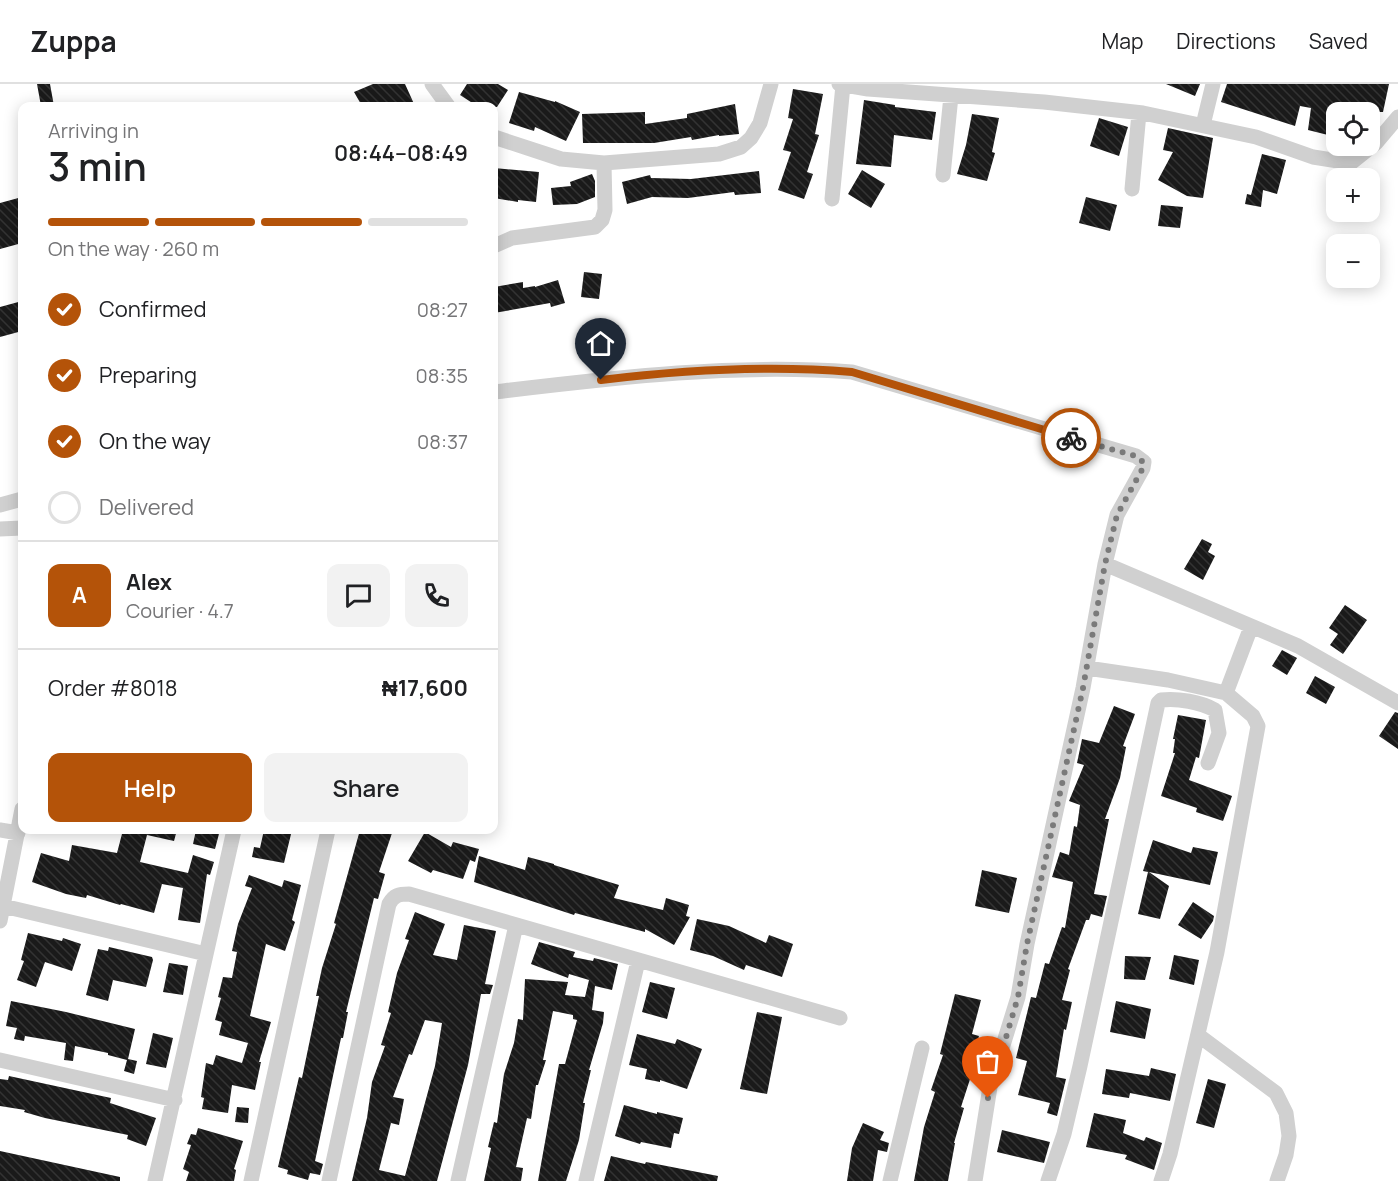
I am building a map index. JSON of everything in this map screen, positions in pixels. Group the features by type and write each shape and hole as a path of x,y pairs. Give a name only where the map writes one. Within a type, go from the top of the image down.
{"street":[{"path":"432,84 445,102"},
{"path":"498,138 561,159 604,163 730,152 741,147 751,138 760,123 771,84"},
{"path":"832,199 841,84 868,89 1044,102 1139,113 1256,137 1313,157 1351,163 1376,143 1398,117"},
{"path":"1203,125 1213,84"},
{"path":"943,175 951,96"},
{"path":"1132,189 1139,113"},
{"path":"498,244 512,238 595,227 602,220 605,210 604,163"},
{"path":"498,392 644,374 691,371 821,370 852,372 1136,456 1143,462 1143,468 1117,515 1105,564 1087,668 1027,944 1018,997 990,1087 975,1181"},
{"path":"0,505 18,500"},
{"path":"0,529 18,528"},
{"path":"1105,564 1298,646 1398,703"},
{"path":"1226,693 1251,627"},
{"path":"1087,668 1168,680 1226,693 1253,716 1258,726 1217,952 1170,1154 1161,1181"},
{"path":"1048,1181 1064,1134 1080,1066 1158,702 1161,700 1185,701 1215,710 1219,733 1208,763"},
{"path":"0,830 18,833 2,913 206,954"},
{"path":"155,1181 233,834"},
{"path":"251,1181 327,834"},
{"path":"329,1181 389,904 393,897 399,894 409,894 840,1018"},
{"path":"458,1181 516,925"},
{"path":"586,1181 638,960"},
{"path":"1198,1035 1276,1092 1286,1113 1288,1136 1286,1155 1277,1181"},
{"path":"890,1181 922,1048"},
{"path":"0,1060 175,1100"}],"building":[{"path":"37,84 50,84 53,102 40,102"},
{"path":"373,84 405,84 413,102 360,102 354,92"},
{"path":"467,84 498,84 508,90 498,105 498,102 471,102 460,95"},
{"path":"1166,84 1200,84 1195,96"},
{"path":"1227,84 1389,84 1383,112 1380,112 1380,102 1326,102 1326,134 1308,130 1311,108 1300,106 1295,126 1221,102"},
{"path":"793,89 823,94 815,134 819,135 807,172 813,174 804,199 778,190 791,152 783,150 793,119 788,118"},
{"path":"519,92 555,101 580,112 566,141 535,127 534,131 509,123"},
{"path":"864,100 895,105 895,107 936,112 932,140 894,135 891,167 856,164"},
{"path":"735,104 739,134 692,140 691,137 654,143 583,143 582,114 645,112 645,124 687,118 687,114"},
{"path":"972,114 999,118 992,152 995,153 987,181 957,174"},
{"path":"1099,118 1128,127 1119,156 1090,146"},
{"path":"1168,128 1213,138 1203,198 1187,196 1158,180 1173,152 1163,150"},
{"path":"1262,154 1286,160 1277,194 1263,190 1261,207 1245,204 1247,194 1251,195"},
{"path":"498,168 539,172 536,202 518,200 518,202 498,199"},
{"path":"862,170 885,184 871,208 848,194"},
{"path":"759,171 761,193 735,195 734,192 688,198 652,197 627,204 622,182 650,175 651,178 691,179"},
{"path":"592,174 595,181 595,197 577,204 553,205 551,188 571,186 570,182"},
{"path":"1086,197 1117,205 1110,231 1079,223"},
{"path":"18,198 18,244 0,249 0,203"},
{"path":"1161,205 1183,207 1180,228 1158,226"},
{"path":"584,272 602,274 599,299 581,297"},
{"path":"558,280 565,303 551,307 550,303 498,312 498,286 523,282 523,288"},
{"path":"18,302 18,332 0,337 0,307"},
{"path":"1202,539 1212,544 1208,552 1215,556 1203,580 1184,569"},
{"path":"1345,605 1367,620 1343,654 1330,645 1338,634 1329,628"},
{"path":"1282,650 1297,658 1287,675 1272,666"},
{"path":"1315,676 1335,687 1326,704 1306,693"},
{"path":"1114,706 1135,714 1123,746 1126,747 1120,778 1105,819 1109,819 1094,894 1107,896 1102,917 1091,914 1089,920 1086,920 1068,969 1070,970 1062,1000 1072,1002 1066,1030 1064,1029 1056,1077 1066,1079 1057,1116 1047,1113 1050,1103 1018,1095 1027,1061 1016,1058 1031,997 1036,998 1045,963 1049,964 1062,927 1065,928 1073,882 1052,877 1060,852 1069,855 1074,826 1077,827 1080,805 1069,801 1084,765 1077,763 1082,739 1099,743"},
{"path":"1395,712 1398,713 1398,749 1379,736"},
{"path":"1178,715 1206,720 1199,758 1196,757 1189,780 1232,796 1223,821 1196,812 1197,808 1161,796 1175,753 1173,753 1175,739 1173,739"},
{"path":"122,834 176,834 174,841 147,835 140,862 188,873 193,855 214,862 210,875 207,874 200,923 178,920 183,888 162,884 154,913 87,895 86,898 66,894 32,882 41,853 69,861 72,845 117,853"},
{"path":"195,834 219,834 215,849 193,844"},
{"path":"263,834 291,834 284,863 252,857 254,847 260,848"},
{"path":"359,834 392,834 379,872 385,874 378,899 374,898 346,1012 348,1012 343,1038 341,1038 315,1161 323,1164 320,1175 310,1173 308,1180 287,1174 288,1170 278,1167 299,1077 302,1078 319,996 316,996 336,924 334,923"},
{"path":"424,834 428,834 451,847 453,842 479,849 475,862 470,860 463,879 433,870 431,873 408,861"},
{"path":"1153,840 1191,853 1193,847 1218,852 1210,885 1149,872 1169,886 1160,919 1138,914 1148,872 1143,871"},
{"path":"479,856 525,870 528,857 554,864 619,885 614,898 663,910 666,898 689,905 686,916 690,917 674,945 645,929 645,932 575,913 574,915 474,882"},
{"path":"982,870 1017,878 1009,913 975,906"},
{"path":"249,875 282,887 284,880 301,885 292,920 295,922 285,951 266,944 250,1016 271,1022 259,1062 261,1062 255,1090 232,1085 228,1113 202,1109 204,1098 201,1097 206,1063 213,1065 216,1055 242,1063 248,1043 219,1035 222,1022 215,1020 221,998 218,997 223,977 232,978 237,952 232,951 238,924 252,888 245,886"},
{"path":"1193,902 1214,916 1201,939 1178,925"},
{"path":"415,912 445,924 433,955 457,960 464,925 496,931 485,984 493,985 490,994 481,994 468,1065 437,1181 352,1181 367,1118 372,1082 385,1046 381,1045 391,1013 388,1012 397,973 409,940 405,939","holes":["425,1020 442,1023 435,1066 405,1176 379,1170 391,1123 399,1125 404,1099 393,1097 409,1054 412,1055"]},
{"path":"697,919 729,926 766,943 769,935 793,944 782,977 746,965 744,970 713,956 690,950"},
{"path":"28,933 62,941 63,938 81,944 72,971 45,962 36,987 17,980 24,961 21,960"},
{"path":"539,942 575,952 573,957 593,961 594,958 618,964 612,990 595,986 592,1010 604,1012 603,1023 589,1070 591,1070 583,1103 585,1103 579,1140 566,1181 538,1181 559,1064 565,1064 577,1020 573,1019 573,1015 553,1011 543,1060 546,1060 538,1085 536,1085 531,1119 527,1118 516,1167 523,1168 521,1181 484,1181 491,1148 488,1147 494,1122 497,1123 504,1074 514,1043 518,1019 523,1020 525,979 568,982 565,995 585,997 589,980 569,974 568,978 531,964"},
{"path":"109,947 152,957 146,987 113,980 108,1001 86,995 98,949 108,951"},
{"path":"1174,955 1199,960 1194,985 1169,979"},
{"path":"1125,956 1151,957 1145,980 1124,979"},
{"path":"169,963 188,966 183,995 163,992"},
{"path":"650,982 675,988 667,1019 642,1012"},
{"path":"955,994 981,1000 972,1034 979,1036 969,1072 972,1073 961,1107 964,1108 954,1143 948,1181 914,1181 924,1127 935,1092 931,1090 943,1055 940,1054"},
{"path":"11,1001 135,1029 128,1059 137,1061 134,1074 124,1071 127,1060 108,1055 108,1053 75,1046 73,1061 64,1060 66,1043 25,1036 24,1041 14,1039 17,1028 6,1026"},
{"path":"1116,1001 1151,1009 1145,1039 1110,1032"},
{"path":"757,1012 782,1017 767,1094 740,1089"},
{"path":"153,1033 173,1038 166,1068 146,1064"},
{"path":"637,1034 675,1044 677,1039 702,1049 687,1089 660,1080 660,1082 645,1079 647,1069 629,1065"},
{"path":"1151,1068 1176,1074 1170,1101 1130,1093 1129,1098 1102,1094 1106,1069 1149,1076"},
{"path":"9,1076 111,1098 110,1103 156,1118 146,1146 127,1139 128,1135 0,1106 0,1079 8,1080"},
{"path":"1208,1079 1226,1084 1214,1128 1196,1123"},
{"path":"624,1105 683,1118 679,1134 674,1133 671,1148 641,1142 640,1144 615,1136"},
{"path":"237,1107 249,1108 248,1123 235,1122"},
{"path":"1094,1113 1126,1120 1123,1133 1144,1141 1146,1137 1162,1143 1154,1170 1125,1159 1127,1155 1086,1147"},
{"path":"863,1123 884,1132 880,1140 889,1143 887,1152 878,1150 873,1181 847,1181 852,1148"},
{"path":"198,1128 243,1141 234,1169 236,1170 234,1181 186,1181 189,1172 183,1169 191,1145 187,1144 191,1134 196,1135"},
{"path":"1002,1130 1050,1142 1044,1163 997,1152"},
{"path":"0,1151 120,1177 120,1181 0,1181"},
{"path":"611,1156 718,1176 717,1181 604,1181"}],"way so far":[{"path":"988,1098 1020,987 1027,944 1083,688 1105,564 1117,515 1143,468 1143,462 1136,456 1071,438"}],"route":[{"path":"601,380 691,371 821,370 852,372 1071,438"}]}
